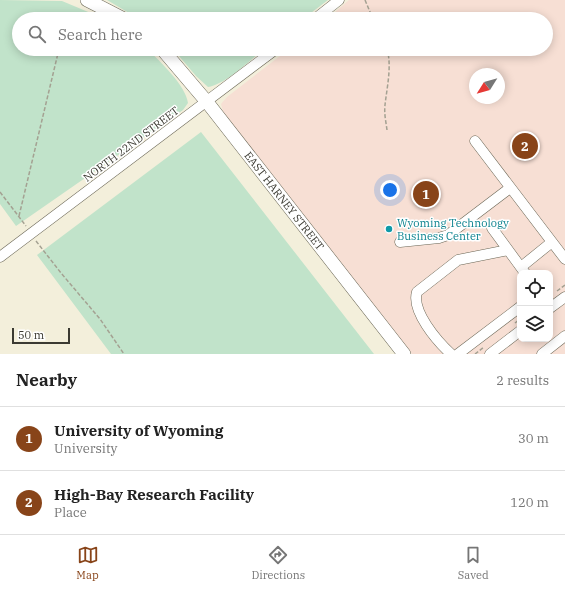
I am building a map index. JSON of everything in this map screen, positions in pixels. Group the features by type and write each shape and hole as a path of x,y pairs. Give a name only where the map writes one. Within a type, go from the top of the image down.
{"main road":[{"path":"87,0 110,12"},
{"name":"EAST HARNEY STREET","path":"168,56 207,102 404,354"}],"street":[{"path":"324,12 339,0"},
{"name":"NORTH 22ND STREET","path":"0,257 267,56"},
{"path":"475,141 565,259"},
{"path":"400,242 439,238 448,235 510,188"},
{"path":"492,228 523,270 552,242"},
{"path":"451,354 422,317 416,306 417,292 458,260 508,250"},
{"path":"553,306 565,297"},
{"path":"458,354 517,309"},
{"path":"490,354 517,333"},
{"path":"542,354 565,336"}],"path":[{"path":"365,0 370,12"},
{"path":"19,216 57,56"},
{"path":"387,130 385,107 389,67 388,56"},
{"path":"0,192 60,273 100,319 124,354"}],"shaded area":[{"path":"349,0 565,0 565,354 412,354 224,115 221,104 227,97 280,56 553,56 553,12 335,12"}],"green space":[{"path":"0,0 62,1 88,12 12,12 12,56 154,56 183,89 188,103 183,110 16,226 0,204"},
{"path":"107,0 328,0 312,12 127,12"},
{"path":"179,56 256,56 230,77 215,85 208,87 196,76"},
{"path":"201,132 374,354 111,354 37,255"}],"place":[{"name":"High-Bay Research Facility","path":"525,146"},
{"name":"University of Wyoming","path":"426,194"},
{"name":"Wyoming Technology Business Center","path":"389,229"}]}
